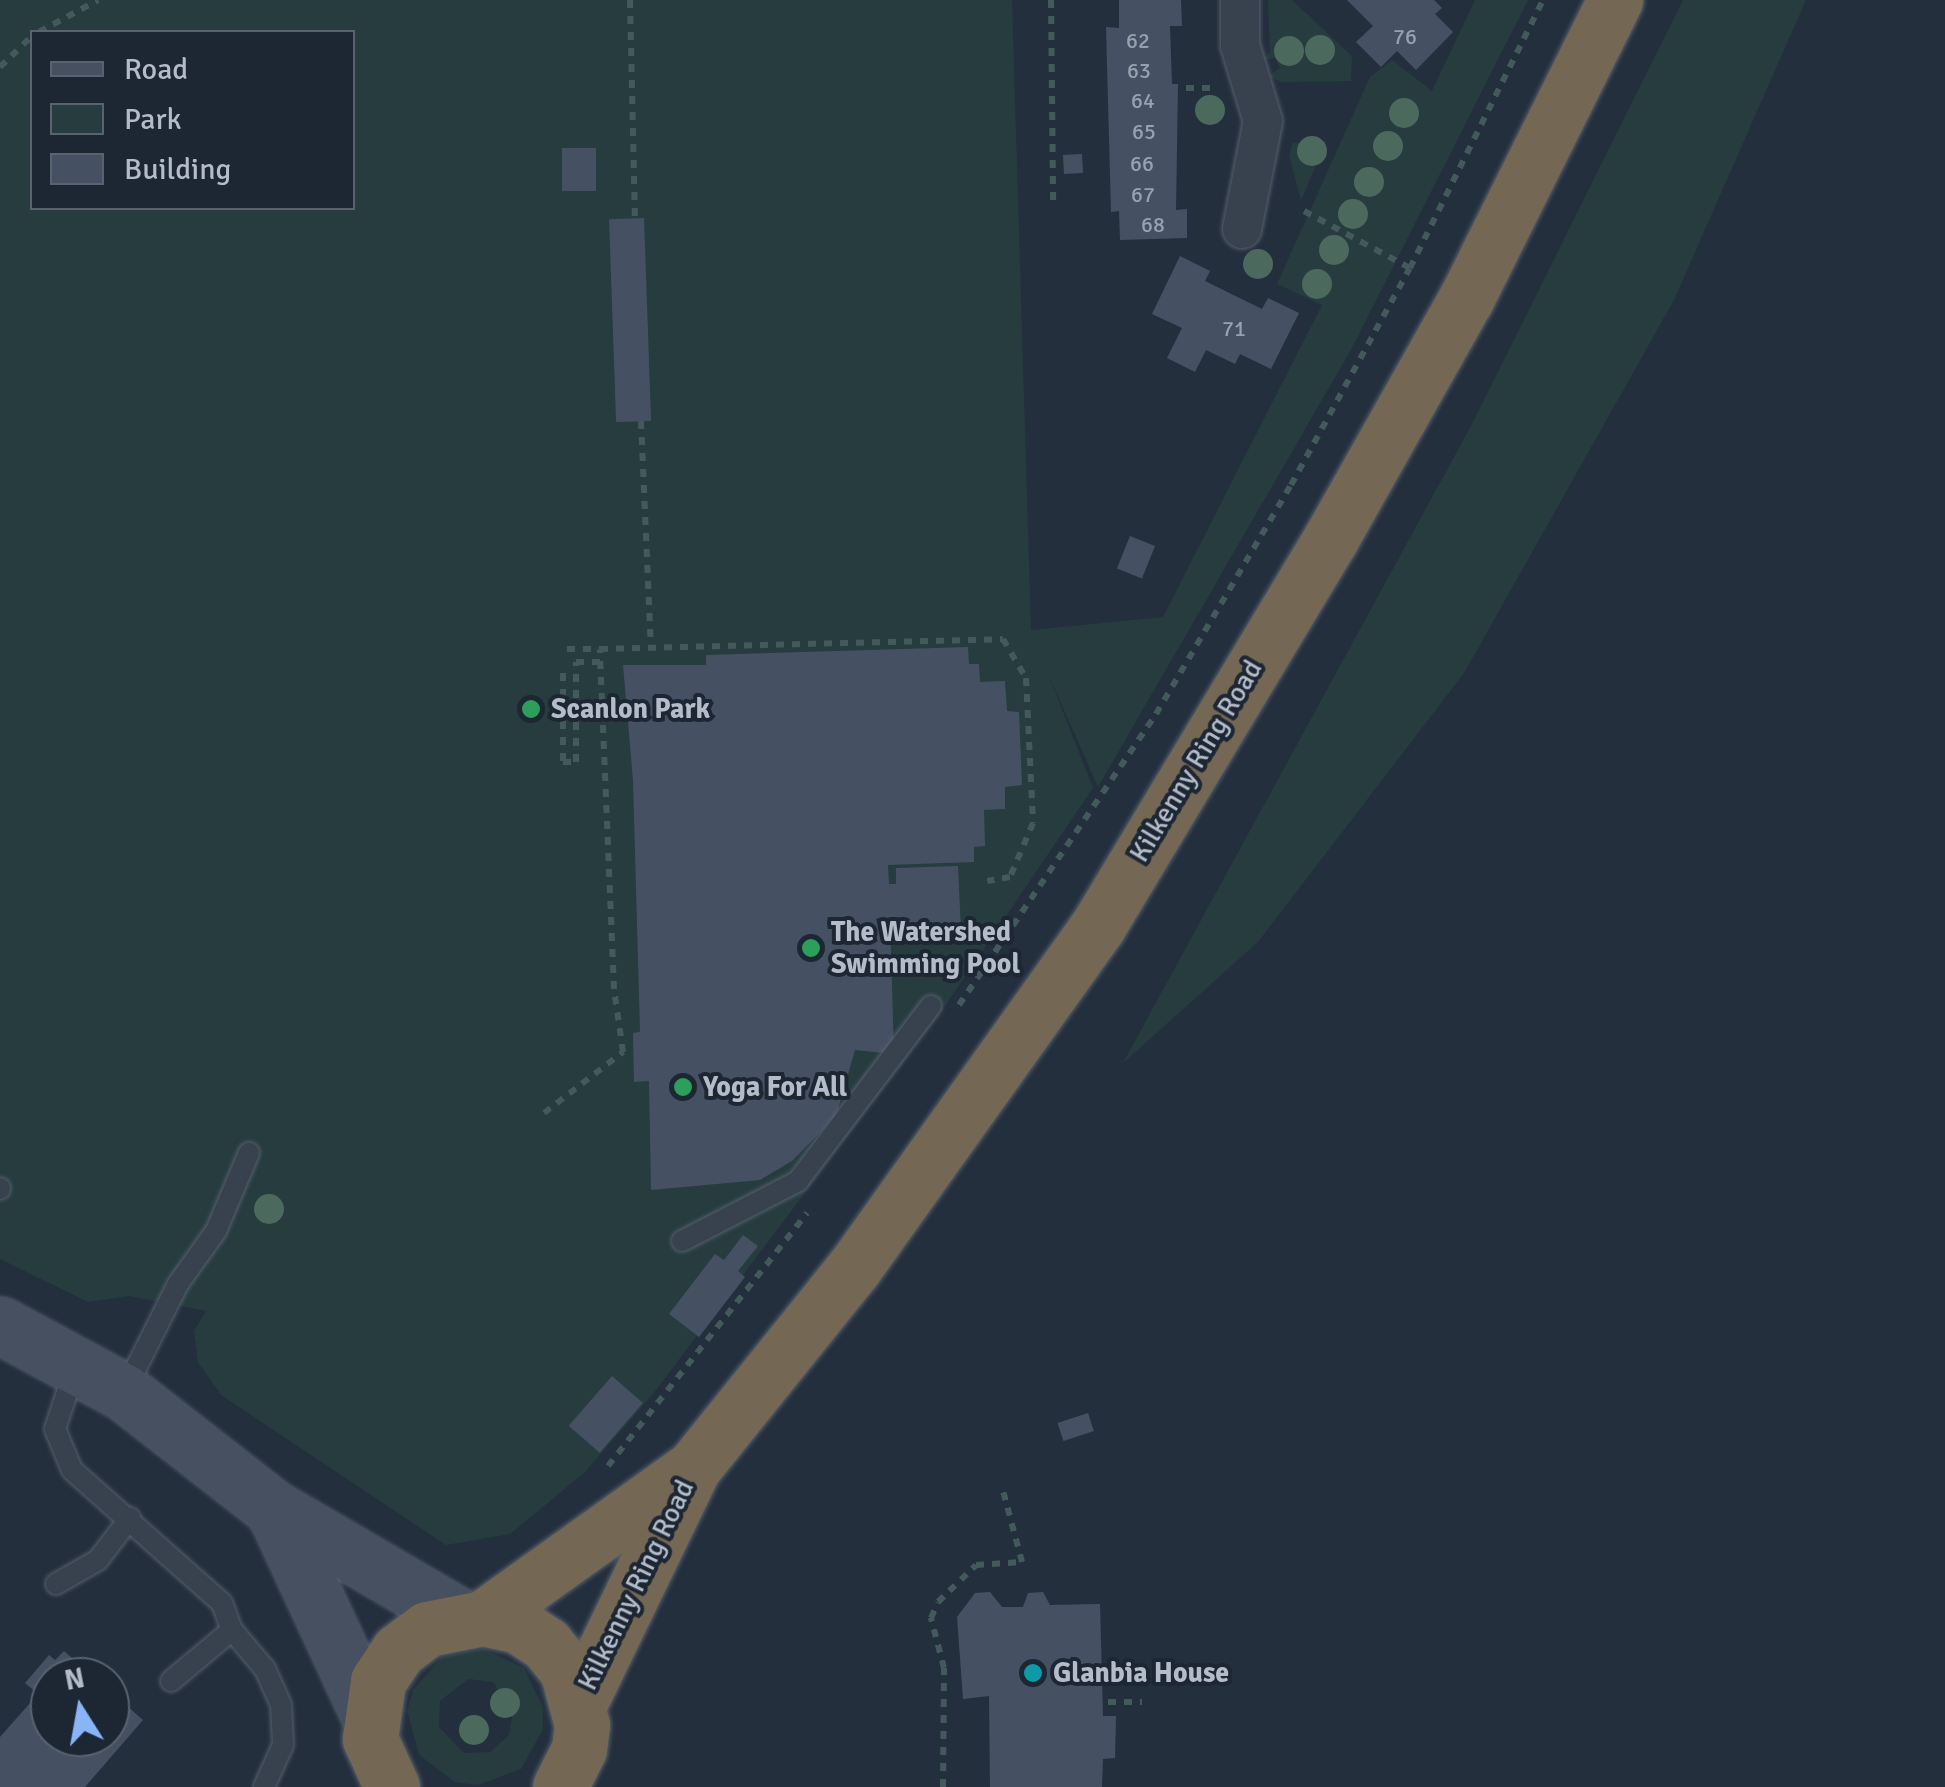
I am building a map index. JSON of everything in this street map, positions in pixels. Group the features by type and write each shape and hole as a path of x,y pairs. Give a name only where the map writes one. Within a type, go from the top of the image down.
{"highway":[{"name":"Kilkenny Ring Road","path":"577,1756 693,1468 854,1268 1098,926 1330,540 1466,299 1614,0"},
{"name":"Kilkenny Ring Road","path":"369,1757 378,1680 398,1650 427,1629 472,1618 693,1468"},
{"path":"472,1618 517,1626 546,1644 568,1670 577,1756"}],"street":[{"path":"1240,0 1240,45 1263,121 1242,229"},
{"path":"0,1326 124,1392 274,1508 472,1618"},
{"path":"274,1508 369,1757"}],"lane":[{"path":"682,1241 798,1181 931,1006"},
{"path":"124,1392 178,1284 216,1231 249,1153"},
{"path":"76,1366 56,1429 72,1470 222,1603 232,1630 265,1669 281,1705 283,1745 264,1787"},
{"path":"56,1584 98,1560 130,1518"},
{"path":"171,1681 232,1630"}],"path":[{"path":"43,30 98,0"},
{"path":"630,0 635,218"},
{"path":"1051,0 1053,205"},
{"path":"953,1014 1156,714 1410,268 1543,0"},
{"path":"0,68 30,41"},
{"path":"1186,88 1225,88"},
{"path":"1304,211 1410,268"},
{"path":"641,421 651,646"},
{"path":"567,649 1003,639 1026,678 1032,823 1010,878 987,881"},
{"path":"600,649 614,989 623,1052"},
{"path":"563,672 562,762 576,762 576,662 601,662"},
{"path":"623,1052 634,1056"},
{"path":"544,1113 623,1052"},
{"path":"598,1477 818,1199"},
{"path":"942,1787 944,1668 931,1618 938,1602 976,1565 1022,1562 1002,1487"},
{"path":"1108,1702 1142,1702"}],"green space":[{"name":"Scanlon Park","path":"0,0 1012,0 1031,630 1163,617 1322,305 1277,284 1370,77 1392,60 1432,91 1475,0 1528,0 1352,348 1098,787 1049,676 1093,788 934,1022 653,1394 585,1472 510,1534 446,1545 221,1395 198,1362 194,1331 206,1311 129,1296 88,1302 0,1259"},
{"path":"1268,0 1292,0 1352,56 1351,81 1281,82 1268,76 1280,68 1275,58 1261,61 1270,52"},
{"path":"1683,0 1806,0 1674,300 1464,673 1258,942 1123,1063 1471,426"},
{"path":"1326,141 1301,201 1289,155 1293,143"},
{"path":"484,1649 524,1668 543,1707 543,1729 521,1769 478,1785 455,1782 419,1755 407,1711 413,1690 442,1657","holes":["468,1679 493,1682 513,1711 509,1735 490,1752 464,1753 439,1727 440,1701"]}],"building":[{"path":"1119,0 1181,0 1182,26 1170,26 1172,84 1178,84 1176,210 1187,209 1187,238 1120,240 1119,211 1111,212 1106,27 1119,28"},
{"path":"1347,0 1434,0 1442,8 1435,14 1453,32 1416,70 1397,51 1381,67 1356,42 1373,26"},
{"path":"562,148 596,148 596,191 562,191"},
{"path":"1082,154 1083,173 1064,174 1063,155"},
{"path":"644,218 651,421 616,422 609,219"},
{"path":"1180,256 1210,271 1205,281 1262,309 1268,298 1299,313 1271,369 1240,354 1235,364 1206,350 1195,372 1167,358 1182,328 1152,314"},
{"path":"1130,536 1155,546 1142,579 1117,568"},
{"path":"968,647 969,664 979,664 980,682 1005,681 1007,711 1019,712 1022,785 1005,787 1005,809 984,810 985,846 974,847 974,862 888,865 889,884 896,884 896,868 958,866 961,930 898,933 897,917 890,917 894,1054 855,1050 836,1116 792,1161 760,1180 651,1190 649,1081 634,1082 633,1033 640,1032 633,780 623,665 706,665 706,655"},
{"path":"743,1235 758,1246 738,1271 745,1277 699,1337 669,1314 715,1254 724,1260"},
{"path":"612,1376 643,1403 600,1453 569,1426"},
{"path":"1088,1413 1094,1431 1063,1441 1058,1423"},
{"name":"Glanbia House","path":"990,1592 1002,1607 1023,1607 1028,1593 1043,1592 1050,1605 1100,1604 1103,1716 1116,1716 1115,1758 1103,1759 1102,1787 990,1787 989,1696 963,1699 957,1617 975,1593"},
{"path":"30,1703 30,1757 111,1757 85,1787 0,1787 0,1737"},
{"path":"130,1709 143,1720 130,1735"}],"place":[{"name":"Scanlon Park","path":"531,709"},
{"name":"The Watershed Swimming Pool","path":"811,948"},
{"name":"Yoga For All","path":"683,1087"},
{"name":"Glanbia House","path":"1033,1673"}]}
